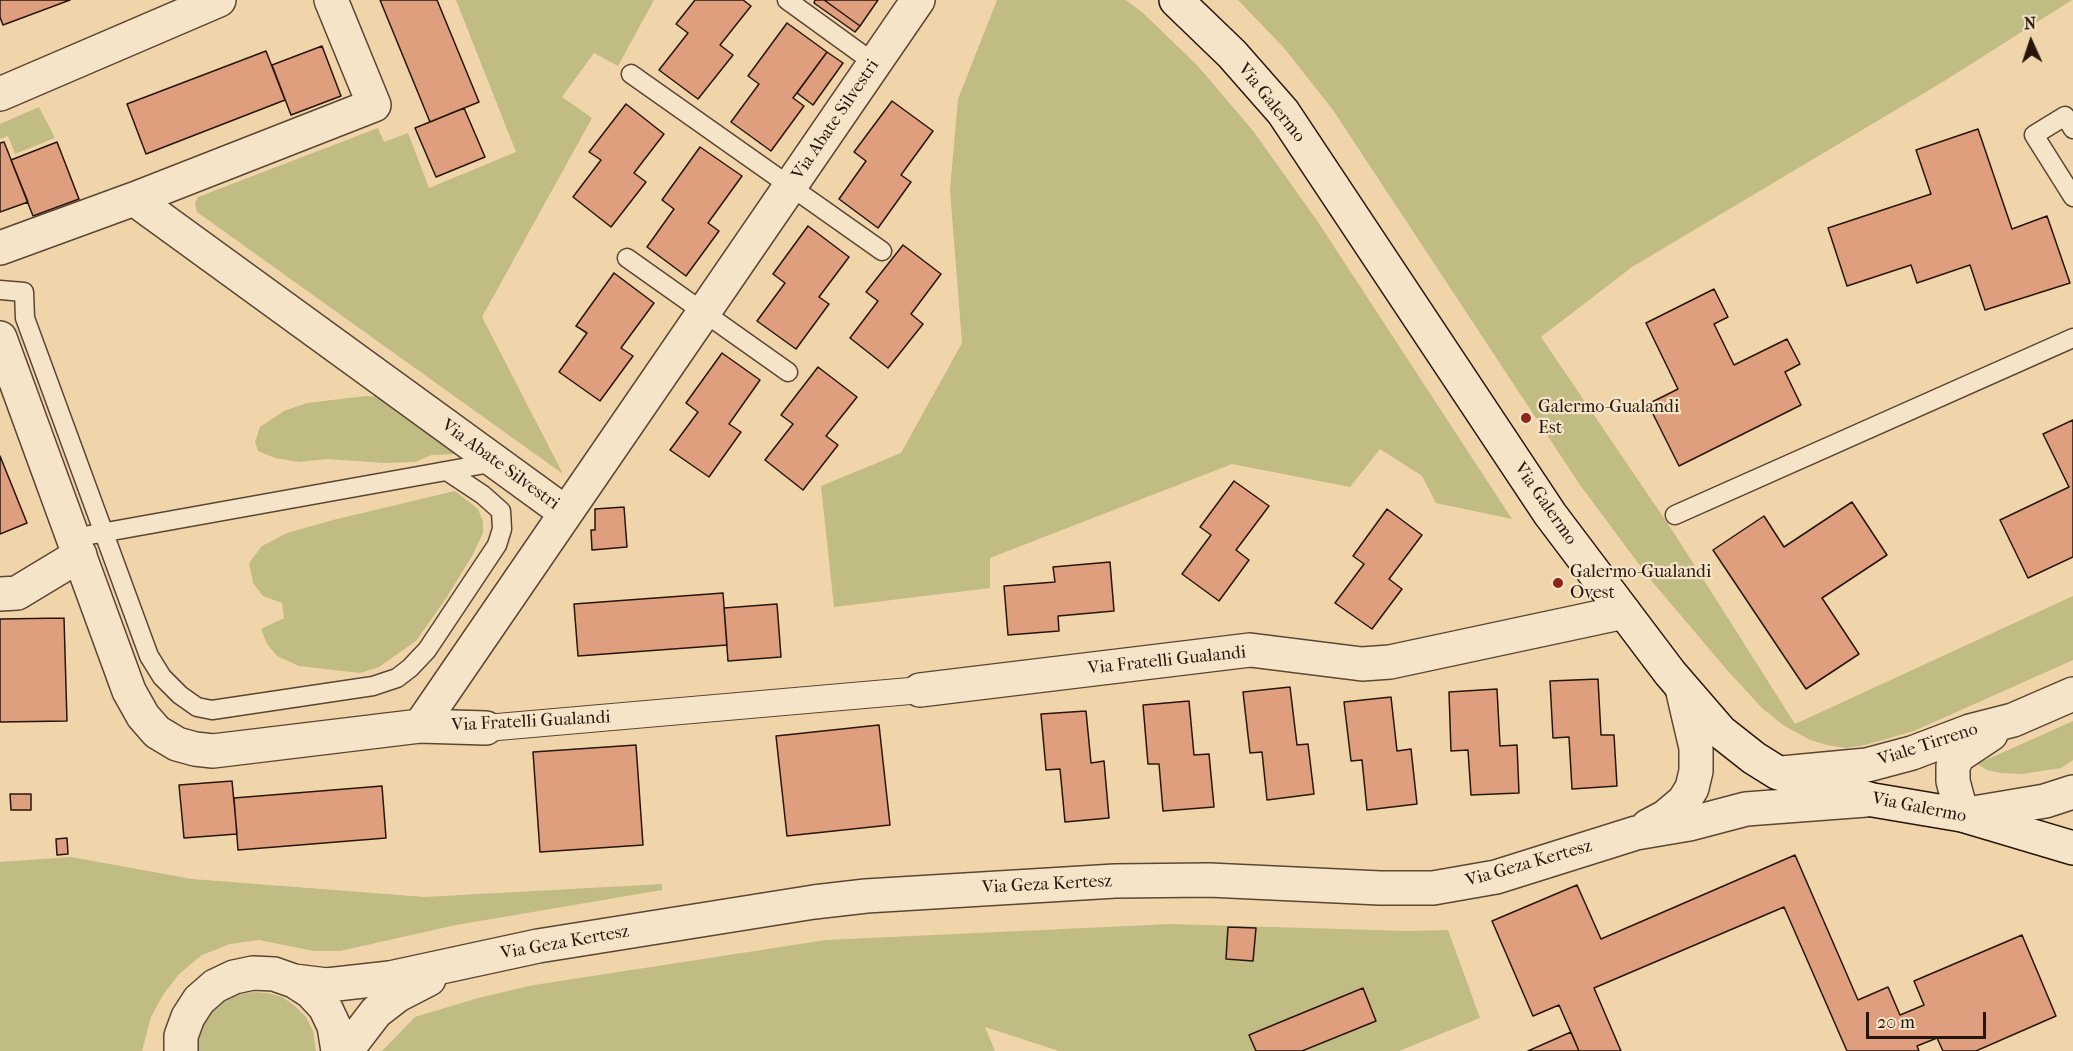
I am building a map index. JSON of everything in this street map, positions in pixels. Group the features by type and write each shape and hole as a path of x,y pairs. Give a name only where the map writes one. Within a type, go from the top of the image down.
{"street":[{"path":"0,94 219,0"},
{"path":"0,248 134,199 374,105 331,0"},
{"name":"Via Abate Silvestri","path":"134,199 566,513 918,0"},
{"name":"Via Galermo","path":"1176,0 1232,54 1283,112 1550,514 1682,688 1721,732 1754,758 1778,773 1873,800 1962,815 2073,848"},
{"path":"0,338 86,542 17,593 0,594"},
{"path":"420,726 566,513"},
{"name":"Via Fratelli Gualandi","path":"86,542 129,691 143,716 157,732 177,744 213,751 420,726 486,728 915,691 1250,650 1362,664 1390,662 1624,612"},
{"path":"1636,833 1665,817 1684,801 1692,788 1696,771 1696,748 1682,688"},
{"name":"Viale Tirreno","path":"1778,773 1867,765 1912,753 1970,731 2013,720 2073,694"},
{"path":"2013,720 1958,756 1953,766 1953,781 1962,815 2045,801 2073,792"},
{"path":"1636,833 1689,824 1746,809 1873,800"},
{"name":"Via Geza Kertesz","path":"456,965 538,946 866,896 1115,881 1209,880 1380,888 1433,888 1496,877 1636,833"},
{"path":"181,1051 181,1036 188,1017 200,1000 215,986 234,977 254,973 274,974 294,981 327,985 353,983 456,965"},
{"path":"346,1051 376,1012 398,994 456,965"},
{"path":"294,981 311,992 325,1007 334,1026 338,1051"}],"lane":[{"path":"787,0 874,63"},
{"path":"631,74 882,252"},
{"path":"2073,129 2065,116 2034,135 2073,197"},
{"path":"627,258 788,372"},
{"path":"0,290 24,292 26,318 86,542 162,677 180,695 197,707 212,710 373,686 397,678 427,650 497,545 502,529 501,511 483,495 447,471"},
{"path":"1674,515 2073,338"},
{"path":"86,542 496,462"}],"shaded area":[{"path":"456,0 654,0 618,66 594,53 562,97 592,118 482,317 563,474 197,212 195,203 198,197 378,128 384,142 408,133 429,188 516,152"},
{"path":"997,0 1126,0 1143,13 1197,65 1254,132 1318,222 1512,519 1436,503 1422,476 1380,449 1350,487 1232,464 990,558 990,588 834,607 821,486 901,453 962,343 950,190 958,99"},
{"path":"1238,0 2072,0 1941,83 1632,267 1541,337 1674,533 1795,724 2073,596 2073,660 1914,731 1865,745 1846,748 1827,745 1810,740 1783,725 1762,708 1727,670 1650,579 1580,485 1333,110 1284,48"},
{"path":"39,107 55,138 15,154 8,136 0,139 0,124"},
{"path":"366,396 386,397 456,454 432,455 415,462 385,463 327,459 299,462 275,458 258,451 255,442 260,427 284,411 307,403"},
{"path":"455,491 478,509 483,522 483,533 445,600 416,641 379,667 360,673 299,666 277,656 267,644 261,629 284,618 282,603 263,596 253,583 249,563 262,546 287,533"},
{"path":"2073,721 2073,760 2061,768 2022,774 2001,773 1987,770 1977,764"},
{"path":"71,857 192,879 425,897 662,884 662,890 456,925 340,951 314,951 259,940 230,944 202,955 179,974 163,995 151,1017 142,1051 0,1051 0,862"},
{"path":"1171,924 1408,931 1448,930 1480,1018 1399,1051 1059,1051 985,1027 995,1051 382,1051 415,1017 478,998 534,985 826,940"},
{"path":"252,992 282,997 295,1006 306,1017 313,1031 316,1051 197,1051 203,1025 211,1012 223,1002 237,995"}],"building":[{"path":"0,0 70,0 3,25 0,17"},
{"path":"380,0 437,0 479,102 430,122"},
{"path":"695,0 743,0 751,6 720,45 733,55 698,99 659,70 688,33 676,24"},
{"path":"815,0 824,0 860,26 855,32 814,3"},
{"path":"824,0 878,0 860,26"},
{"path":"787,23 827,52 793,98 804,106 771,151 731,122 759,84 748,76"},
{"path":"322,46 341,96 291,115 272,65"},
{"path":"266,51 285,100 146,154 127,104"},
{"path":"827,52 843,63 813,105 797,93"},
{"path":"892,101 933,131 901,175 911,182 878,228 839,199 866,161 854,152"},
{"path":"626,104 664,134 634,173 646,182 611,227 573,197 601,160 589,152"},
{"path":"464,108 485,157 436,177 415,128"},
{"path":"1978,129 2012,229 2047,216 2070,283 1985,310 1970,265 1917,283 1911,265 1847,286 1828,228 1931,194 1916,150"},
{"path":"4,142 28,202 0,212 0,143"},
{"path":"57,142 79,199 33,216 11,160"},
{"path":"700,147 742,176 708,223 719,231 686,276 647,247 674,209 662,200"},
{"path":"808,226 849,257 819,297 829,304 796,349 757,321 785,283 773,274"},
{"path":"903,245 941,274 911,314 923,324 888,368 850,338 878,301 866,292"},
{"path":"614,273 654,303 621,348 633,356 600,401 559,372 587,333 576,326"},
{"path":"1714,289 1728,317 1714,324 1734,365 1787,339 1800,364 1785,372 1801,405 1679,466 1648,404 1678,389 1646,323"},
{"path":"722,353 760,380 729,424 741,432 709,477 670,450 698,412 686,403"},
{"path":"818,367 857,397 826,436 838,445 803,490 765,460 793,424 781,415"},
{"path":"2073,420 2073,557 2028,578 2000,520 2069,487 2043,434"},
{"path":"0,456 27,523 0,534"},
{"path":"1234,481 1269,506 1236,550 1249,560 1219,601 1182,574 1211,535 1200,527"},
{"path":"1852,502 1887,555 1822,598 1859,654 1806,689 1713,550 1764,516 1784,547"},
{"path":"624,507 627,547 592,550 591,530 595,530 595,509"},
{"path":"1387,509 1422,535 1389,579 1402,589 1372,629 1335,603 1364,564 1353,556"},
{"path":"1110,562 1114,611 1058,616 1059,631 1008,635 1004,586 1055,582 1053,567"},
{"path":"723,593 727,645 578,656 574,604"},
{"path":"777,604 781,657 728,661 724,608"},
{"path":"64,618 67,721 0,722 0,619"},
{"path":"1598,679 1601,735 1614,735 1617,786 1572,789 1569,737 1553,738 1550,681"},
{"path":"1290,687 1297,745 1308,744 1314,794 1267,800 1262,752 1250,753 1243,692"},
{"path":"1497,689 1500,746 1517,745 1519,793 1471,795 1468,750 1451,751 1449,692"},
{"path":"1391,697 1397,751 1411,749 1417,804 1367,810 1362,760 1351,761 1344,702"},
{"path":"1189,701 1194,755 1209,754 1214,807 1163,811 1159,764 1148,764 1143,705"},
{"path":"1086,711 1091,763 1104,761 1109,818 1065,822 1060,769 1046,770 1041,714"},
{"path":"879,725 890,825 787,836 776,736"},
{"path":"636,745 643,845 540,852 533,752"},
{"path":"232,781 237,834 184,838 179,785"},
{"path":"382,786 386,838 238,850 234,798"},
{"path":"10,794 31,794 31,810 11,810"},
{"path":"67,838 68,854 57,855 56,839"},
{"path":"1795,855 1858,1000 1888,987 1900,1015 1924,1005 1914,981 2022,935 2056,1016 1976,1051 1943,1051 1937,1038 1917,1046 1919,1051 1847,1051 1784,907 1594,988 1621,1051 1579,1051 1559,1005 1533,1016 1492,921 1577,885 1601,939"},
{"path":"1228,927 1256,928 1253,961 1226,959"},
{"path":"1363,988 1376,1021 1302,1051 1256,1051 1249,1035"},
{"path":"1571,1032 1579,1051 1528,1051"}],"place":[{"name":"Galermo-Gualandi Est","path":"1526,418"},
{"name":"Galermo-Gualandi Ovest","path":"1558,583"}]}
